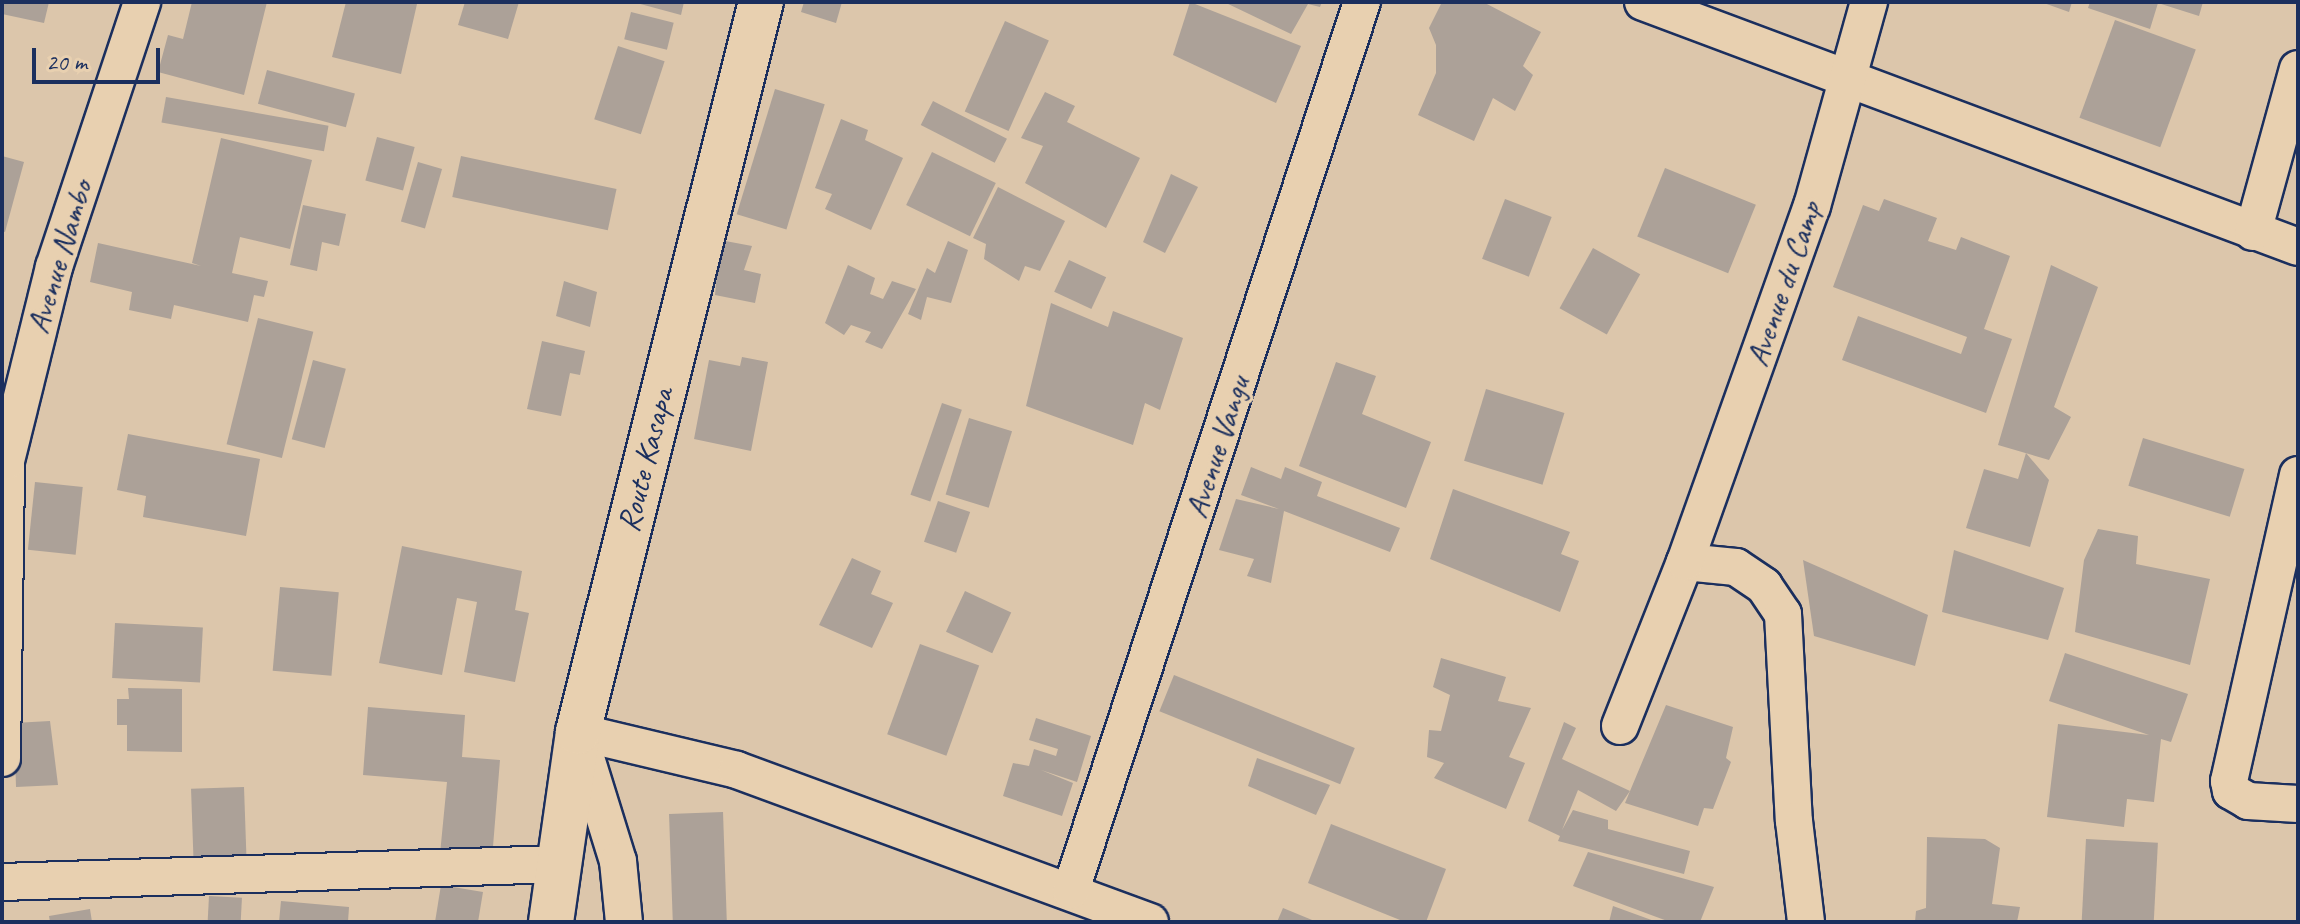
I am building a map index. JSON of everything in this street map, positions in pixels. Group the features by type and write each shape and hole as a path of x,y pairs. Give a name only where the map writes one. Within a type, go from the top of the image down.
{"main road":[{"name":"Route Kasapa","path":"551,922 578,732 761,2"}],"street":[{"name":"Avenue Nambo","path":"2,758 6,461 54,267 142,2"},
{"name":"Avenue Vangu","path":"1071,890 1362,2"},
{"path":"1643,2 2298,247"},
{"name":"Avenue du Camp","path":"1620,726 1685,562 1812,206 1869,2"},
{"path":"2253,232 2298,69"},
{"path":"2298,475 2231,764 2231,791 2239,797 2298,804"},
{"path":"1685,562 1736,567 1764,586 1783,614 1794,821 1806,922"},
{"path":"578,732 737,770 1071,890 1150,922"},
{"path":"578,732 618,861 624,922"},
{"path":"2,882 559,864"}],"building":[{"path":"2,2 49,2 44,23 2,14"},
{"path":"192,2 267,2 244,95 158,72 168,35 183,39"},
{"path":"346,2 417,4 401,74 332,57"},
{"path":"465,2 519,2 508,39 458,25"},
{"path":"633,2 684,2 681,15"},
{"path":"804,2 842,2 836,23 801,12"},
{"path":"1190,2 1301,46 1276,103 1173,55"},
{"path":"1224,2 1322,2 1320,7 1308,4 1291,34"},
{"path":"1442,2 1483,2 1541,32 1523,66 1533,75 1515,111 1493,98 1474,141 1418,115 1436,73 1436,45 1429,28"},
{"path":"2041,2 2072,2 2069,12"},
{"path":"2090,2 2203,2 2199,16 2158,3 2150,29 2088,8"},
{"path":"631,12 674,23 667,50 624,39"},
{"path":"2115,20 2196,49 2160,147 2079,118"},
{"path":"1005,21 1049,41 1009,131 965,111"},
{"path":"618,46 665,61 641,134 594,119"},
{"path":"267,70 355,94 346,127 258,104"},
{"path":"775,89 825,104 786,229 737,214"},
{"path":"1045,92 1075,106 1067,122 1140,158 1106,228 1025,183 1043,146 1021,138"},
{"path":"166,97 328,126 324,151 161,123"},
{"path":"933,101 1007,139 995,163 921,125"},
{"path":"841,119 868,130 865,140 903,158 871,230 825,209 832,194 815,188"},
{"path":"377,137 415,147 403,191 365,180"},
{"path":"221,138 312,160 290,249 240,237 232,273 268,281 264,297 254,295 248,322 174,305 171,319 129,310 132,292 90,282 98,243 201,266 192,263"},
{"path":"932,152 996,183 970,236 906,205"},
{"path":"2,156 24,162 5,232 2,231"},
{"path":"461,156 617,189 608,230 452,197"},
{"path":"418,162 442,169 425,228 401,222"},
{"path":"1665,168 1756,205 1728,273 1637,237"},
{"path":"1171,174 1198,187 1165,253 1143,242"},
{"path":"998,187 1065,221 1040,271 1025,266 1019,281 984,259 986,244 973,238"},
{"path":"1505,199 1552,217 1529,277 1482,259"},
{"path":"1884,199 1937,218 1928,241 1956,250 1961,237 2010,256 1984,329 2012,339 1986,413 1842,360 1858,316 1961,354 1967,337 1833,287 1863,205 1879,211"},
{"path":"303,205 346,214 339,246 322,242 317,271 290,265"},
{"path":"720,240 752,246 744,270 761,274 755,303 715,295"},
{"path":"948,241 968,250 951,303 927,297 921,320 908,314 927,268 935,273"},
{"path":"1593,248 1640,274 1607,335 1560,308"},
{"path":"1069,260 1106,277 1091,309 1054,292"},
{"path":"848,265 875,278 870,294 883,299 892,281 916,289 882,349 865,342 871,332 851,325 844,335 825,323"},
{"path":"2051,265 2098,287 2054,407 2071,417 2049,460 1998,445"},
{"path":"564,281 597,292 590,327 556,316"},
{"path":"1051,303 1108,327 1113,311 1183,338 1160,410 1145,403 1133,445 1026,406"},
{"path":"258,318 313,332 282,458 227,444"},
{"path":"542,341 585,351 580,375 570,373 561,416 527,409"},
{"path":"742,357 768,362 751,451 694,439 709,360 740,366"},
{"path":"313,360 346,369 325,448 292,439"},
{"path":"1336,362 1376,376 1362,414 1431,442 1406,508 1299,466"},
{"path":"1486,389 1564,413 1542,485 1464,461"},
{"path":"942,403 962,410 930,502 910,495"},
{"path":"969,418 1012,431 989,508 946,495"},
{"path":"128,434 260,459 246,536 143,517 146,496 117,490"},
{"path":"2143,438 2244,469 2230,517 2128,486"},
{"path":"2026,453 2049,480 2030,547 1966,528 1984,469 2018,479"},
{"path":"1251,467 1281,479 1285,467 1322,482 1317,496 1400,528 1390,552 1284,511 1271,583 1247,576 1254,559 1219,550 1236,499 1279,509 1241,495"},
{"path":"35,482 83,487 76,555 28,550"},
{"path":"1453,489 1570,532 1561,554 1579,561 1560,612 1430,559"},
{"path":"938,501 970,512 956,553 924,542"},
{"path":"2098,529 2138,536 2136,564 2210,579 2190,665 2075,632 2084,560"},
{"path":"402,546 522,571 515,610 529,613 515,682 464,672 477,602 457,598 442,675 379,663"},
{"path":"1954,550 2064,588 2048,640 1942,612"},
{"path":"852,558 881,571 871,594 893,603 872,648 819,625"},
{"path":"1803,560 1928,615 1915,666 1814,636"},
{"path":"280,587 339,592 331,676 273,671"},
{"path":"965,591 1011,613 992,653 946,632"},
{"path":"115,623 203,628 200,683 112,678"},
{"path":"920,644 979,666 946,756 887,734"},
{"path":"2065,653 2188,694 2171,742 2161,739 2154,802 2127,799 2124,827 2047,817 2058,724 2149,735 2049,701"},
{"path":"1441,658 1506,677 1498,701 1531,708 1509,757 1525,763 1506,809 1434,778 1444,763 1427,757 1429,730 1441,731 1450,695 1433,687"},
{"path":"1174,675 1355,748 1340,784 1159,711"},
{"path":"128,688 182,689 182,752 127,751 127,725 117,725 117,699 129,699"},
{"path":"1666,705 1733,727 1726,758 1731,762 1713,809 1704,808 1698,826 1625,803"},
{"path":"368,707 465,715 462,757 500,760 492,859 440,854 447,782 363,775"},
{"path":"1036,718 1091,736 1077,782 1041,770 1073,783 1062,816 1003,796 1013,763 1029,766 1034,749 1056,756 1058,749 1029,740"},
{"path":"50,721 58,785 16,787 14,723"},
{"path":"1564,722 1576,728 1562,759 1630,791 1616,811 1578,790 1562,830 1573,810 1608,820 1608,829 1690,851 1684,874 1558,841 1560,836 1528,821"},
{"path":"1257,758 1330,785 1316,815 1248,786"},
{"path":"244,787 247,860 194,862 191,789"},
{"path":"723,812 727,922 673,922 669,814"},
{"path":"1331,824 1446,869 1426,922 1405,922 1308,883"},
{"path":"1927,837 1985,839 2000,848 1992,904 2020,907 2017,922 1915,922 1916,911 1926,908"},
{"path":"2086,839 2158,843 2154,922 2082,922"},
{"path":"1588,852 1714,887 1700,922 1670,922 1573,886"},
{"path":"441,885 483,892 478,922 435,922"},
{"path":"209,896 242,898 241,922 208,922"},
{"path":"281,901 349,907 348,922 279,922"},
{"path":"1613,906 1657,922 1609,922"},
{"path":"1283,908 1317,922 1277,922"},
{"path":"90,909 92,922 50,922 49,916"}]}
